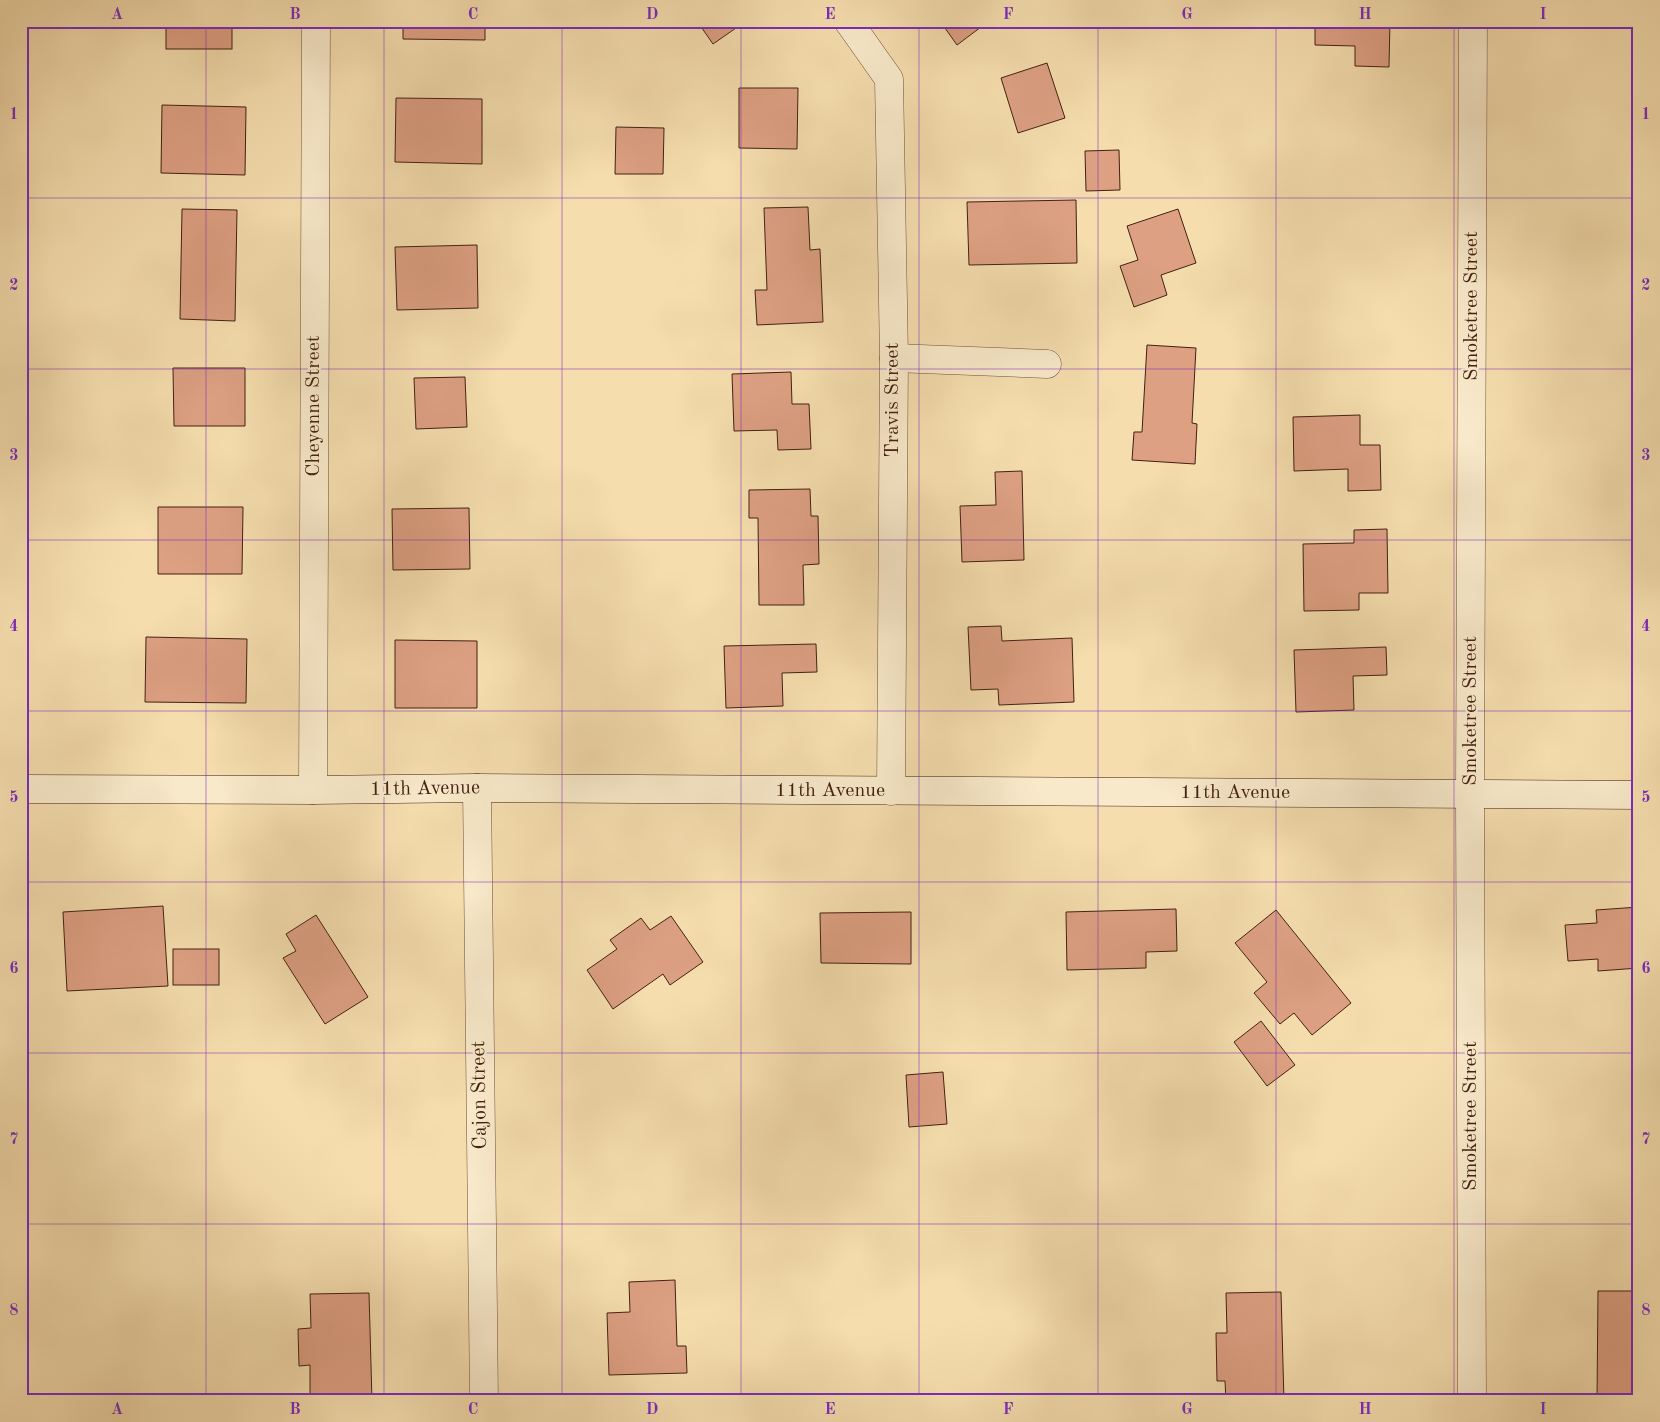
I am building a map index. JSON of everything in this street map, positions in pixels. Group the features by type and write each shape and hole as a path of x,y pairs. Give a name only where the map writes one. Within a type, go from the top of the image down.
{"street":[{"name":"Cheyenne Street","path":"313,790 316,21"},
{"name":"Travis Street","path":"848,21 889,79 894,358 891,792"},
{"name":"Smoketree Street","path":"1472,1401 1470,794 1473,21"},
{"path":"894,358 1047,364"},
{"name":"11th Avenue","path":"21,790 477,788 891,792 1639,795"},
{"name":"Cajon Street","path":"477,788 484,1401"}],"building":[{"path":"166,21 232,21 232,49 166,49"},
{"path":"403,21 485,21 485,40 403,39"},
{"path":"697,21 746,21 713,44"},
{"path":"940,21 989,21 957,45"},
{"path":"1315,21 1390,21 1389,67 1355,66 1355,46 1315,45"},
{"path":"1047,63 1065,118 1018,133 1001,78"},
{"path":"739,88 798,88 797,149 739,148"},
{"path":"396,98 482,99 482,164 395,162"},
{"path":"162,105 246,107 245,175 161,173"},
{"path":"616,127 664,128 663,174 615,174"},
{"path":"1119,150 1120,190 1086,191 1085,151"},
{"path":"1076,200 1077,263 969,265 967,202"},
{"path":"808,207 810,250 820,249 823,322 757,325 755,290 767,290 764,208"},
{"path":"182,209 237,210 235,321 180,319"},
{"path":"1178,209 1196,263 1161,275 1167,295 1134,307 1120,266 1138,260 1127,226"},
{"path":"477,245 478,308 397,310 395,247"},
{"path":"1147,345 1196,348 1192,423 1197,424 1195,464 1132,460 1134,432 1142,432"},
{"path":"173,368 245,368 245,426 174,426"},
{"path":"791,372 792,404 809,404 811,449 778,450 777,430 734,431 732,374"},
{"path":"465,377 467,427 416,429 414,378"},
{"path":"1360,415 1360,445 1380,445 1381,490 1348,491 1348,469 1294,471 1293,417"},
{"path":"1022,471 1024,560 962,562 960,506 996,505 995,472"},
{"path":"810,489 811,516 818,516 819,564 803,565 804,605 759,605 758,518 749,518 749,490"},
{"path":"158,507 243,507 242,574 158,574"},
{"path":"469,508 470,569 393,570 392,509"},
{"path":"1387,529 1388,593 1359,593 1359,610 1304,611 1303,544 1354,543 1354,530"},
{"path":"1001,626 1002,641 1072,638 1074,702 999,705 998,689 971,690 968,627"},
{"path":"146,637 247,639 246,703 145,702"},
{"path":"395,640 477,641 477,708 395,708"},
{"path":"816,644 817,672 782,673 783,706 726,708 724,646"},
{"path":"1386,647 1387,675 1353,676 1354,710 1296,712 1294,650"},
{"path":"163,906 168,986 67,991 63,912"},
{"path":"1639,907 1639,968 1598,971 1598,959 1568,961 1565,925 1597,923 1596,910"},
{"path":"1176,909 1177,951 1146,952 1146,968 1067,970 1066,912"},
{"path":"1276,910 1351,1003 1312,1035 1294,1013 1280,1024 1254,993 1267,982 1235,943"},
{"path":"911,912 911,964 821,963 820,913"},
{"path":"316,915 368,997 325,1024 283,958 296,951 286,934"},
{"path":"671,916 703,962 670,985 663,974 613,1009 587,970 617,949 610,940 641,918 650,930"},
{"path":"173,949 219,949 219,985 173,985"},
{"path":"1261,1021 1295,1065 1267,1086 1234,1042"},
{"path":"943,1072 947,1124 909,1127 906,1075"},
{"path":"675,1280 677,1346 686,1346 687,1373 609,1375 607,1313 630,1312 629,1282"},
{"path":"1598,1291 1639,1291 1639,1401 1597,1401"},
{"path":"1281,1292 1284,1401 1226,1401 1225,1381 1217,1381 1216,1333 1227,1333 1226,1293"},
{"path":"369,1293 372,1401 310,1401 310,1365 299,1366 298,1329 311,1328 310,1294"}]}
